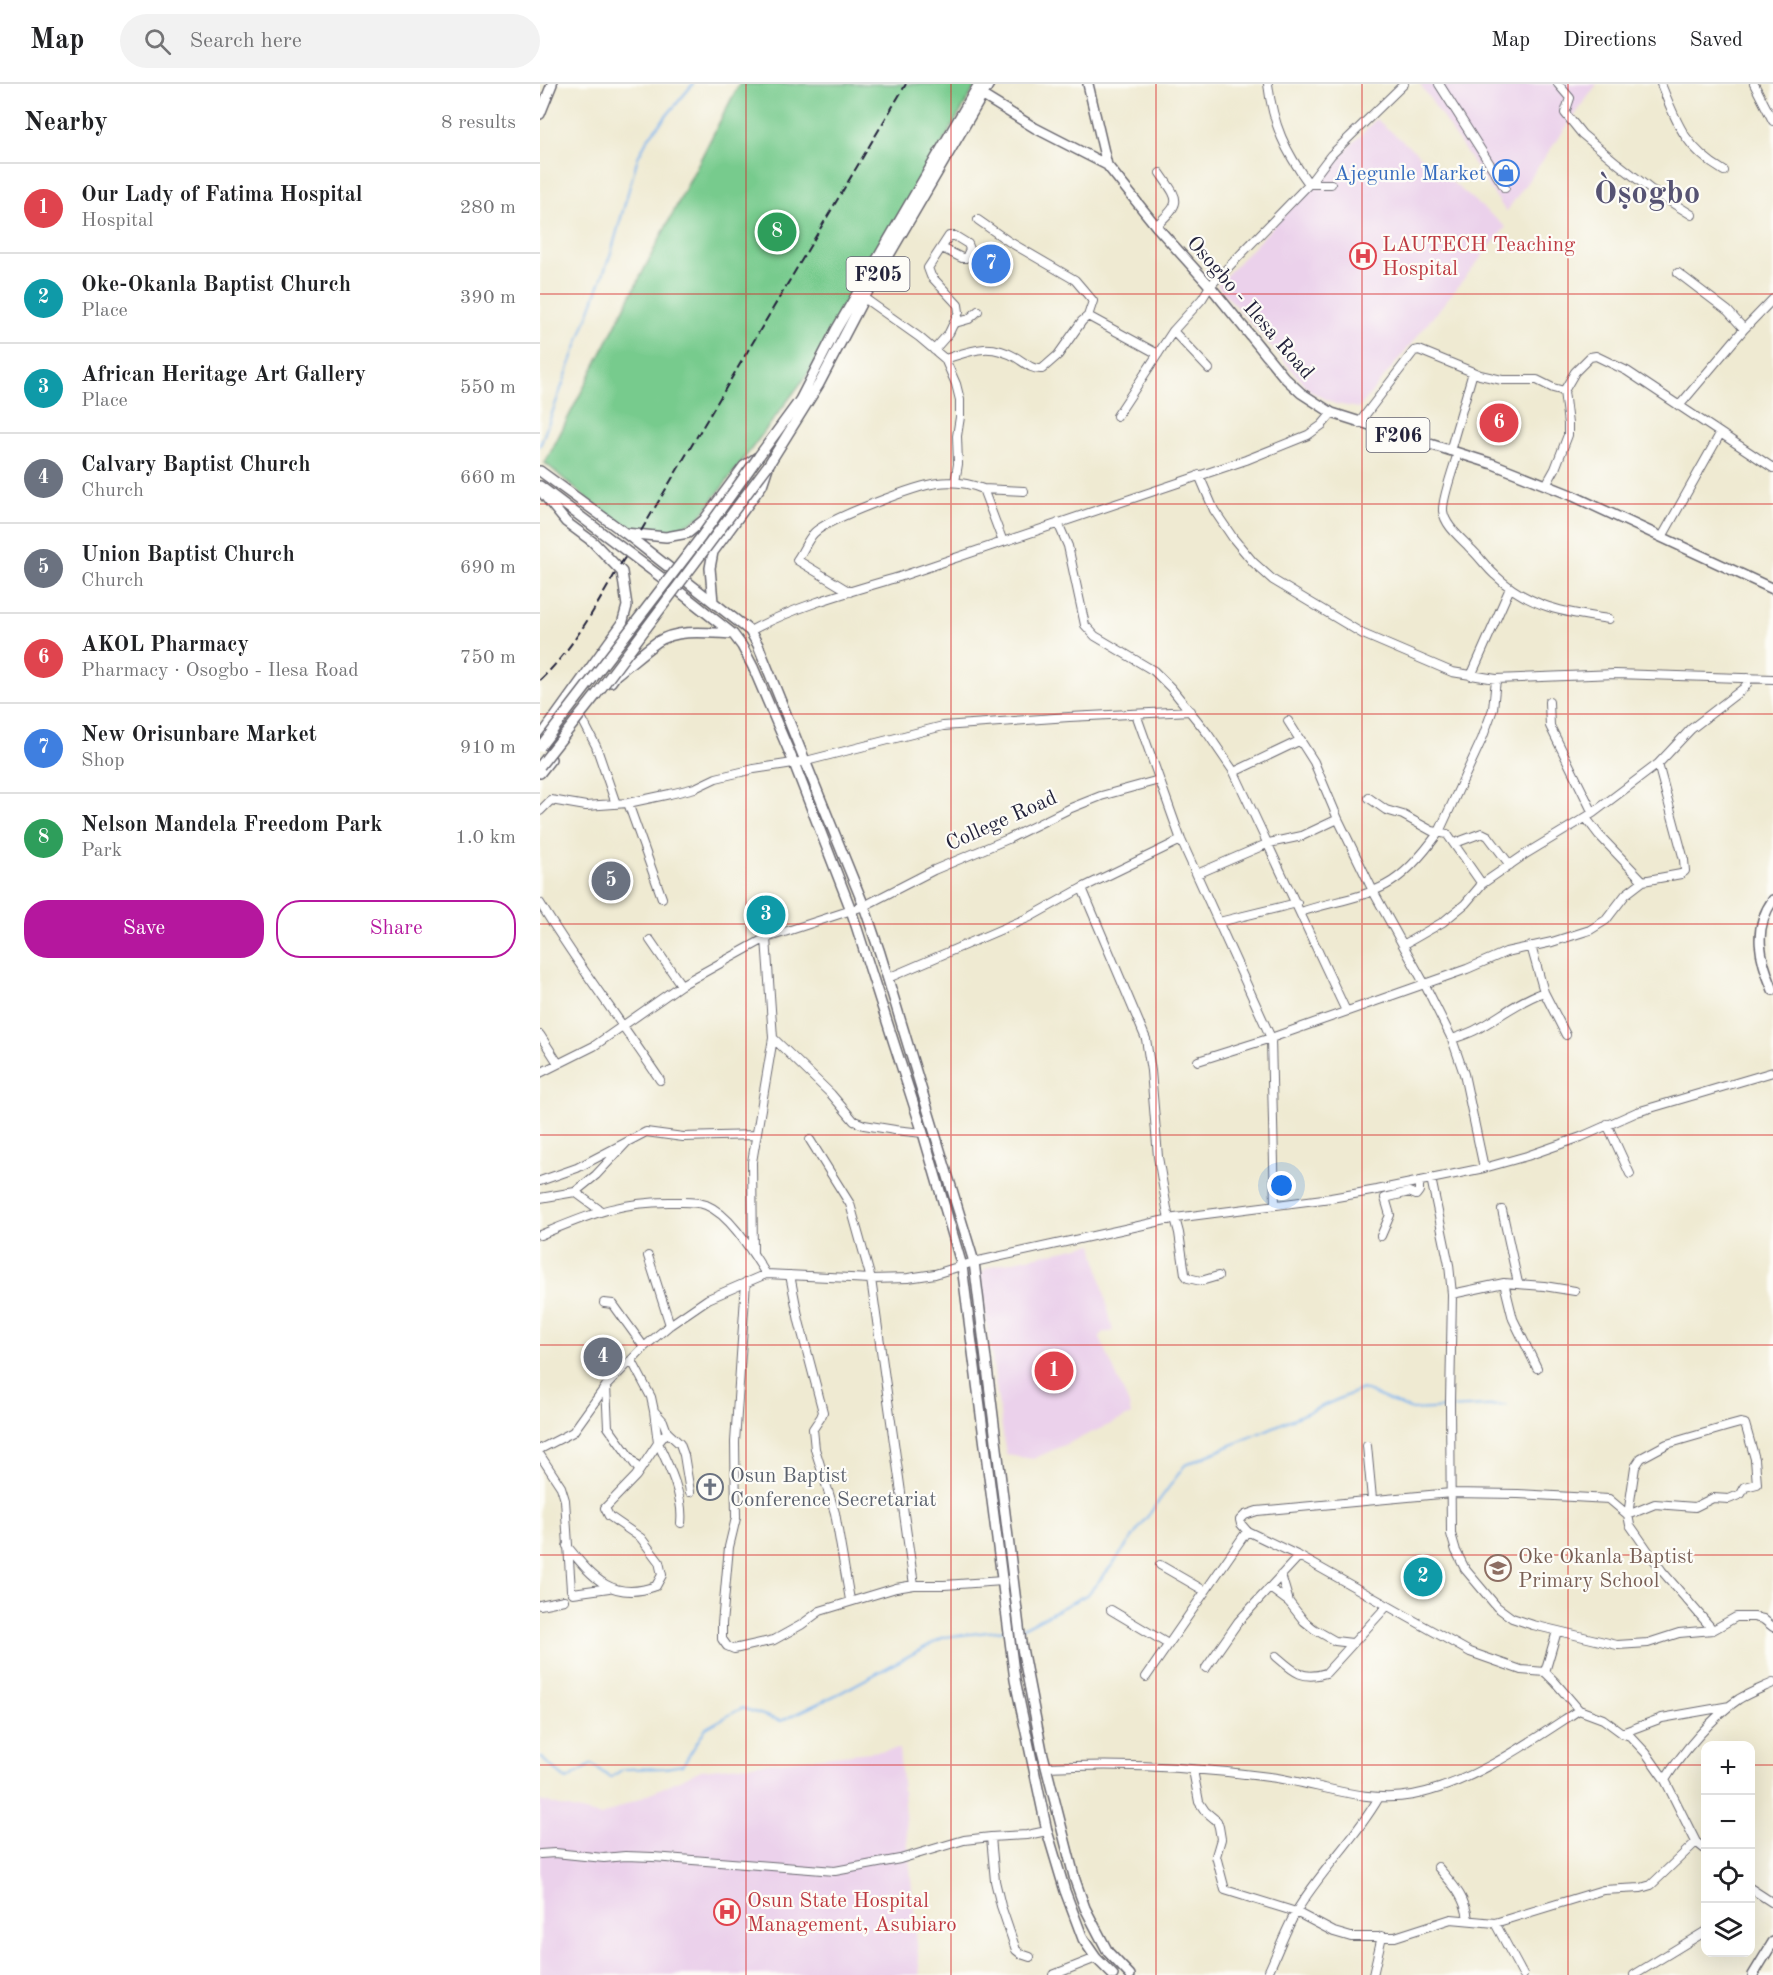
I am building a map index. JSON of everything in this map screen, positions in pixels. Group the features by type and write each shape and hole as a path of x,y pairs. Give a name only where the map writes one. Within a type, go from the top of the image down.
{"main road":[{"path":"540,114 552,84"},
{"name":"F205","path":"540,766 769,464 819,384 979,90 989,84"},
{"name":"Osogbo - Ilesa Road","path":"1088,84 1107,165 1156,226 1301,393 1332,413 1359,423 1517,472 1773,589"},
{"path":"540,747 701,537 800,400 836,330 979,90"},
{"name":"F206","path":"979,90 1035,128 1107,165"},
{"path":"625,533 666,537 688,533 704,520 744,466 759,456"},
{"path":"713,602 710,568 712,552 762,485 769,464"},
{"path":"540,471 625,533 750,632 758,645 864,906 974,1262 1021,1643 1046,1767 1075,1880 1085,1908 1108,1952 1130,1975"},
{"path":"540,488 733,634 742,646 794,763 851,910 923,1132 962,1266 1011,1646 1026,1734 1047,1831 1083,1939 1096,1958 1113,1975"},
{"path":"540,488 566,522 593,542 622,572 627,606 622,624 540,738"},
{"path":"540,773 616,675 658,641 675,634 733,634"},
{"path":"1773,900 1760,924 1760,936 1765,966 1773,990"},
{"path":"1753,1975 1773,1942"}],"street":[{"path":"1268,84 1278,129 1286,151 1309,184"},
{"path":"1117,416 1173,331 1202,299 1210,286 1309,184 1331,155 1404,84"},
{"path":"1440,84 1505,188"},
{"path":"1558,84 1570,98 1565,112 1582,134 1650,189 1692,215"},
{"path":"1661,84 1675,120 1694,150 1724,171"},
{"path":"1754,84 1773,120"},
{"path":"1156,226 1176,204 1176,198 1160,173"},
{"path":"1309,184 1331,184"},
{"path":"945,359 975,349 992,348 1007,353 1030,367 1042,369 1058,354 1088,316 1093,301 1075,280 1008,241 978,220"},
{"path":"934,350 955,323 959,312 958,305 928,272 928,268 942,248"},
{"path":"1678,273 1728,311 1744,329"},
{"path":"864,298 945,359 960,400 957,436 958,464 955,482"},
{"path":"1679,406 1744,329 1773,299"},
{"path":"955,323 969,319 978,311"},
{"path":"1088,316 1158,354"},
{"path":"1173,331 1209,369"},
{"path":"1359,423 1414,351 1425,351 1473,372 1502,380 1537,380 1564,391"},
{"path":"1546,485 1568,435 1569,424 1564,391 1575,372 1590,357 1599,356 1627,371 1773,468"},
{"path":"1473,372 1444,502 1443,510 1446,520 1495,575 1510,588 1527,598 1567,614 1609,619"},
{"path":"750,632 772,620 850,592 1246,460 1308,435 1322,425 1332,413"},
{"path":"1662,537 1719,434"},
{"path":"1199,476 1215,510 1233,538 1252,562 1273,580 1363,634 1452,672 1496,679 1615,674 1773,679"},
{"path":"850,592 797,561 814,533 830,523 866,506 935,483 955,482 983,489 1023,490"},
{"path":"983,489 1003,542"},
{"path":"1058,523 1068,546 1084,621 1095,636 1154,671 1171,688 1191,711 1234,772 1346,1011"},
{"path":"1471,676 1510,588"},
{"path":"1403,945 1443,922 1465,904 1482,884 1553,836 1589,816 1658,764 1691,729 1744,688 1747,678"},
{"path":"1301,912 1388,884 1417,858 1439,832 1482,739 1493,709 1496,679"},
{"path":"1549,702 1550,726 1589,816 1599,835 1643,881"},
{"path":"540,811 551,800 586,806 628,803 695,788 716,778 806,761 943,726 1191,711"},
{"path":"1136,714 1181,840 1271,1038 1275,1205"},
{"path":"582,719 596,746 616,804"},
{"path":"1288,721 1314,762 1372,891 1424,983 1452,1039 1464,1074 1484,1168"},
{"path":"1234,772 1301,740"},
{"path":"1198,1061 1271,1038 1467,969 1506,952 1590,930 1606,920 1626,894 1643,881 1681,874 1685,871 1658,764"},
{"name":"College Road","path":"540,1073 594,1046 681,985 766,938 864,906 934,870 1008,839 1071,808 1101,796 1159,780"},
{"path":"1369,798 1386,810 1403,815 1423,827 1447,834 1482,884"},
{"path":"628,803 662,898"},
{"path":"1197,874 1269,843 1302,836 1338,819"},
{"path":"1455,843 1482,833 1488,836 1509,865"},
{"path":"888,978 1030,917 1082,888 1181,840"},
{"path":"1082,888 1146,1039 1158,1157 1172,1219 1179,1233 1185,1274 1188,1278 1201,1281 1218,1276"},
{"path":"540,903 568,949 660,1080"},
{"path":"1219,922 1297,903"},
{"path":"753,1254 752,1162 773,1038 766,938"},
{"path":"650,940 681,985"},
{"path":"1531,946 1544,992 1566,1035"},
{"path":"1452,1039 1478,1029 1531,996 1544,992"},
{"path":"540,1035 558,1064"},
{"path":"773,1038 831,1094 854,1121 864,1125 923,1132"},
{"path":"540,1449 573,1432 606,1386 670,1324 708,1299 766,1274 871,1279 908,1278 935,1274 974,1262 1172,1219 1331,1198 1484,1168 1581,1137 1637,1112 1773,1072"},
{"path":"1607,1124 1630,1174"},
{"path":"540,1181 577,1168 646,1132 683,1137 755,1135"},
{"path":"810,1140 850,1204 871,1279 914,1585"},
{"path":"540,1198 575,1192 596,1175 628,1141"},
{"path":"1431,1178 1449,1265 1452,1294 1451,1534 1456,1551 1466,1569 1504,1613 1533,1625 1617,1645 1648,1643 1679,1633 1713,1630 1736,1617 1763,1620 1773,1627"},
{"path":"1381,1236 1390,1215 1385,1198 1409,1192 1416,1195 1419,1191 1419,1181"},
{"path":"575,1192 601,1211"},
{"path":"540,1235 601,1211 646,1202 692,1202 705,1205 719,1214 753,1254 766,1274"},
{"path":"1502,1210 1518,1283"},
{"path":"648,1256 670,1324"},
{"path":"790,1275 799,1321 823,1412 813,1429 814,1442 835,1513 850,1600"},
{"path":"746,1282 735,1442 736,1518 729,1547 722,1639 727,1646 734,1649 774,1640 820,1611 850,1600 914,1585 944,1586 1003,1581"},
{"path":"1452,1294 1504,1283 1575,1291"},
{"path":"1504,1283 1513,1319 1537,1368"},
{"path":"604,1303 614,1304 644,1347"},
{"path":"632,1361 651,1397 658,1443 668,1464 683,1509 681,1522"},
{"path":"606,1386 608,1427 639,1470"},
{"path":"654,1411 663,1421 667,1432 680,1444 690,1492"},
{"path":"1628,1515 1654,1504 1695,1507 1713,1498 1729,1499 1741,1494 1745,1487 1757,1484 1755,1459 1745,1424 1740,1423 1667,1444 1641,1458 1635,1467 1628,1515 1630,1525 1683,1597 1713,1630"},
{"path":"567,1546 588,1571 609,1588 619,1592 647,1590 657,1586 662,1575 659,1562 641,1538 609,1516 605,1508 639,1470 667,1432"},
{"path":"1367,1446 1372,1499"},
{"path":"540,1455 561,1487 565,1500 572,1592 609,1588"},
{"path":"1628,1515 1609,1499 1451,1493 1251,1512 1240,1520 1240,1524 1247,1531 1299,1556 1470,1652 1521,1670 1545,1672 1579,1710 1603,1719 1630,1736 1646,1753 1665,1780 1696,1842 1705,1849"},
{"path":"1146,1677 1247,1531"},
{"path":"1206,1668 1238,1622 1299,1556"},
{"path":"1160,1565 1205,1591"},
{"path":"1281,1575 1289,1602"},
{"path":"1270,1588 1289,1602 1314,1629 1335,1641 1352,1643"},
{"path":"540,1605 564,1600"},
{"path":"1276,1656 1299,1675 1314,1676 1326,1673 1387,1606"},
{"path":"1111,1610 1168,1644"},
{"path":"1545,1672 1557,1631"},
{"path":"1665,1780 1689,1748 1732,1705 1773,1683"},
{"path":"1622,1732 1662,1718 1732,1705"},
{"path":"1046,1767 1078,1765 1193,1770 1272,1777 1378,1799 1412,1796 1437,1790 1520,1750 1579,1710"},
{"path":"1193,1770 1199,1802 1205,1811 1217,1821 1219,1827 1221,1839 1216,1852 1216,1861 1225,1890 1296,1912 1351,1937 1395,1937 1451,1919 1495,1923 1603,1890 1641,1888 1651,1885 1696,1842"},
{"path":"1268,1975 1296,1912 1378,1799"},
{"path":"540,1854 555,1853 604,1858 653,1857 835,1871 900,1860 944,1845 992,1836 1027,1835 1047,1831"},
{"path":"992,1836 995,1881 1001,1906 1016,1950 1030,1957"},
{"path":"1438,1867 1457,1889 1466,1905 1468,1919"},
{"path":"1755,1894 1773,1903"},
{"path":"1495,1923 1523,1975"},
{"path":"1634,1975 1648,1971 1701,1934"},
{"path":"1373,1975 1382,1936"},
{"path":"1053,1975 1096,1958"}],"shaded area":[{"name":"Ajegunle Market","path":"1420,84 1597,84 1506,212"},
{"name":"LAUTECH Teaching Hospital","path":"1376,119 1506,227 1359,408 1335,404 1310,391 1217,285"},
{"path":"1093,1244 1113,1331 1104,1333 1100,1337 1129,1405 1131,1415 1033,1459 1006,1455 980,1275 985,1269 996,1265"},
{"name":"Osun State Hospital Management, Asubiaro","path":"899,1749 920,1975 540,1975 540,1801 601,1816 701,1770"}],"green space":[{"path":"739,84 977,84 810,371 700,517 669,532 657,533 641,530 625,524 596,506 545,463"}],"waterway":[{"path":"540,446 611,253 638,157 648,138 693,84"},
{"path":"1023,1628 1088,1594 1113,1564 1185,1465 1362,1389 1412,1410 1506,1405"},
{"path":"540,1757 567,1780 592,1764 610,1778 623,1769 683,1765 706,1728 742,1708 781,1721 840,1693 944,1637 1006,1630"}],"railway":[{"path":"641,531 906,84"},
{"path":"620,565 626,556"},
{"path":"540,680 572,643 616,572"}],"place":[{"name":"Ajegunle Market","path":"1506,173"},
{"name":"Nelson Mandela Freedom Park","path":"777,232"},
{"name":"LAUTECH Teaching Hospital","path":"1363,256"},
{"name":"New Orisunbare Market","path":"991,264"},
{"name":"AKOL Pharmacy","path":"1499,423"},
{"name":"Union Baptist Church","path":"611,881"},
{"name":"African Heritage Art Gallery","path":"766,915"},
{"name":"Calvary Baptist Church","path":"603,1357"},
{"name":"Our Lady of Fatima Hospital","path":"1054,1371"},
{"name":"Osun Baptist Conference Secretariat","path":"710,1487"},
{"name":"Oke Okanla Baptist Primary School","path":"1498,1568"},
{"name":"Oke-Okanla Baptist Church","path":"1423,1577"},
{"name":"Osun State Hospital Management, Asubiaro","path":"727,1912"}],"district":[{"name":"Òṣogbo","path":"1647,191"}]}
